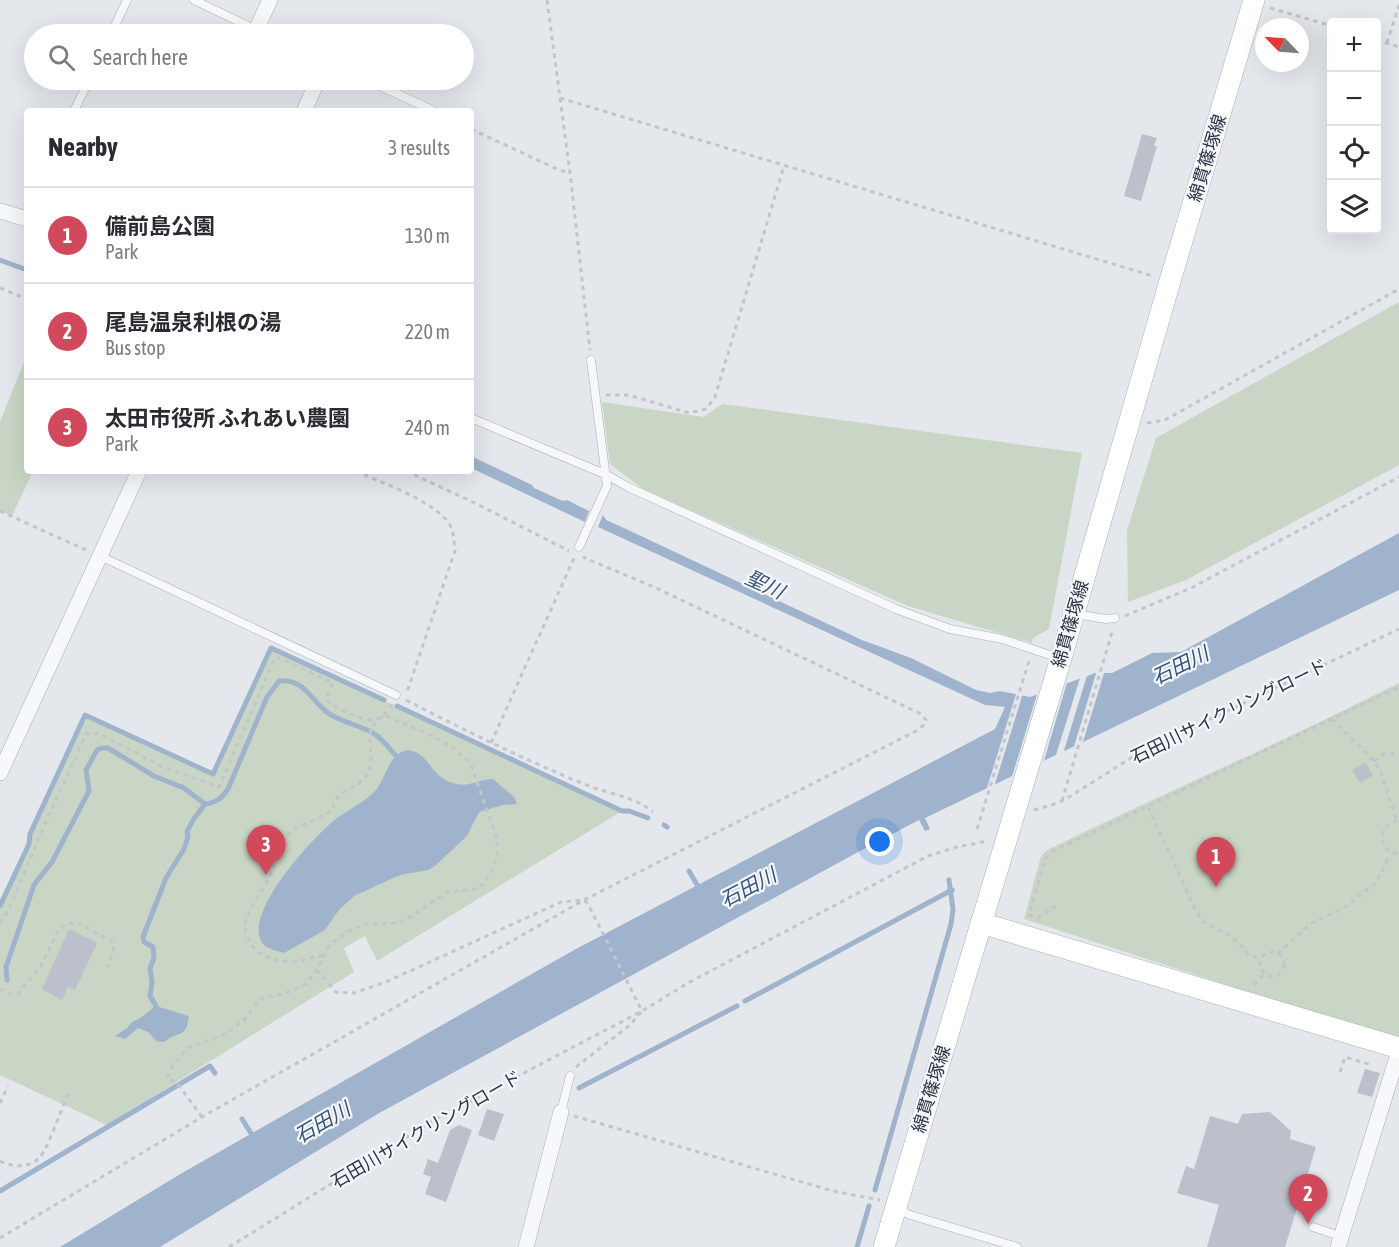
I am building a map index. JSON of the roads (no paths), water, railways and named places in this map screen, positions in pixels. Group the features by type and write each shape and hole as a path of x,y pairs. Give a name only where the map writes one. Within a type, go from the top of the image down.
{"main road":[{"name":"綿貫篠塚線","path":"884,1247 981,923 1024,807 1059,663 1251,1"},
{"path":"981,923 1399,1049"}],"street":[{"path":"263,24 270,0"},
{"path":"305,108 313,90"},
{"path":"0,211 24,217"},
{"path":"0,773 138,474"},
{"path":"1340,1242 1399,1049"},
{"path":"526,1247 561,1112"}],"lane":[{"path":"116,24 127,0"},
{"path":"194,0 244,24"},
{"path":"75,108 84,90"},
{"path":"389,90 428,108"},
{"path":"577,551 607,486 591,360"},
{"path":"474,419 607,475 628,488 896,609 950,629 1002,639 1059,663"},
{"path":"100,556 396,695"},
{"path":"1074,614 1106,619 1115,618"},
{"path":"561,1112 570,1076"},
{"path":"896,1208 909,1215 1017,1247"},
{"path":"1312,1227 1340,1242"}],"water":[{"path":"474,457 534,488 589,511 585,522 474,469"},
{"name":"石田川","path":"603,515 606,520 862,640 911,658 976,690 990,693 1000,691 1030,697 1095,673 1112,673 1152,653 1181,652 1399,533 1399,590 925,818 930,829 925,831 919,820 860,851 381,1112 160,1247 60,1247 182,1173 574,950 995,729 1005,707 985,705 598,527"},
{"path":"408,750 422,756 435,772 447,781 465,784 493,779 514,797 517,804 503,805 479,812 467,836 435,866 428,870 400,875 354,896 338,911 325,930 284,953 265,946 259,932 261,916 269,898 294,862 321,832 372,794 395,757"},
{"path":"156,1006 189,1016 188,1024 181,1034 164,1042 156,1041 148,1032 138,1028 125,1039 115,1036 133,1021"}],"waterway":[{"name":"聖川","path":"0,260 24,269"},
{"path":"0,906 29,844 30,834 85,715 213,774 271,648 384,700"},
{"path":"7,980 6,967 34,885 52,862 89,791 86,770 97,750 108,748 154,776 184,788 205,804 216,801 228,789 267,697 279,681 288,681 302,687 328,713 376,735 396,756"},
{"path":"397,706 622,811 629,811 648,818"},
{"path":"156,1012 156,1006 150,996 153,947 144,942 143,937 166,878 184,849 188,837 187,832 205,804"},
{"path":"689,871 700,890"},
{"path":"875,1190 951,924 953,909 949,880"},
{"path":"745,1001 952,890"},
{"path":"579,1088 737,1006"},
{"path":"0,1191 210,1066 215,1073"},
{"path":"242,1119 254,1138"},
{"path":"857,1247 869,1206"}],"place":[{"name":"太田市役所 ふれあい農園","path":"266,875"},
{"name":"備前島公園","path":"1216,887"},
{"name":"尾島温泉利根の湯","path":"1308,1224"}]}
